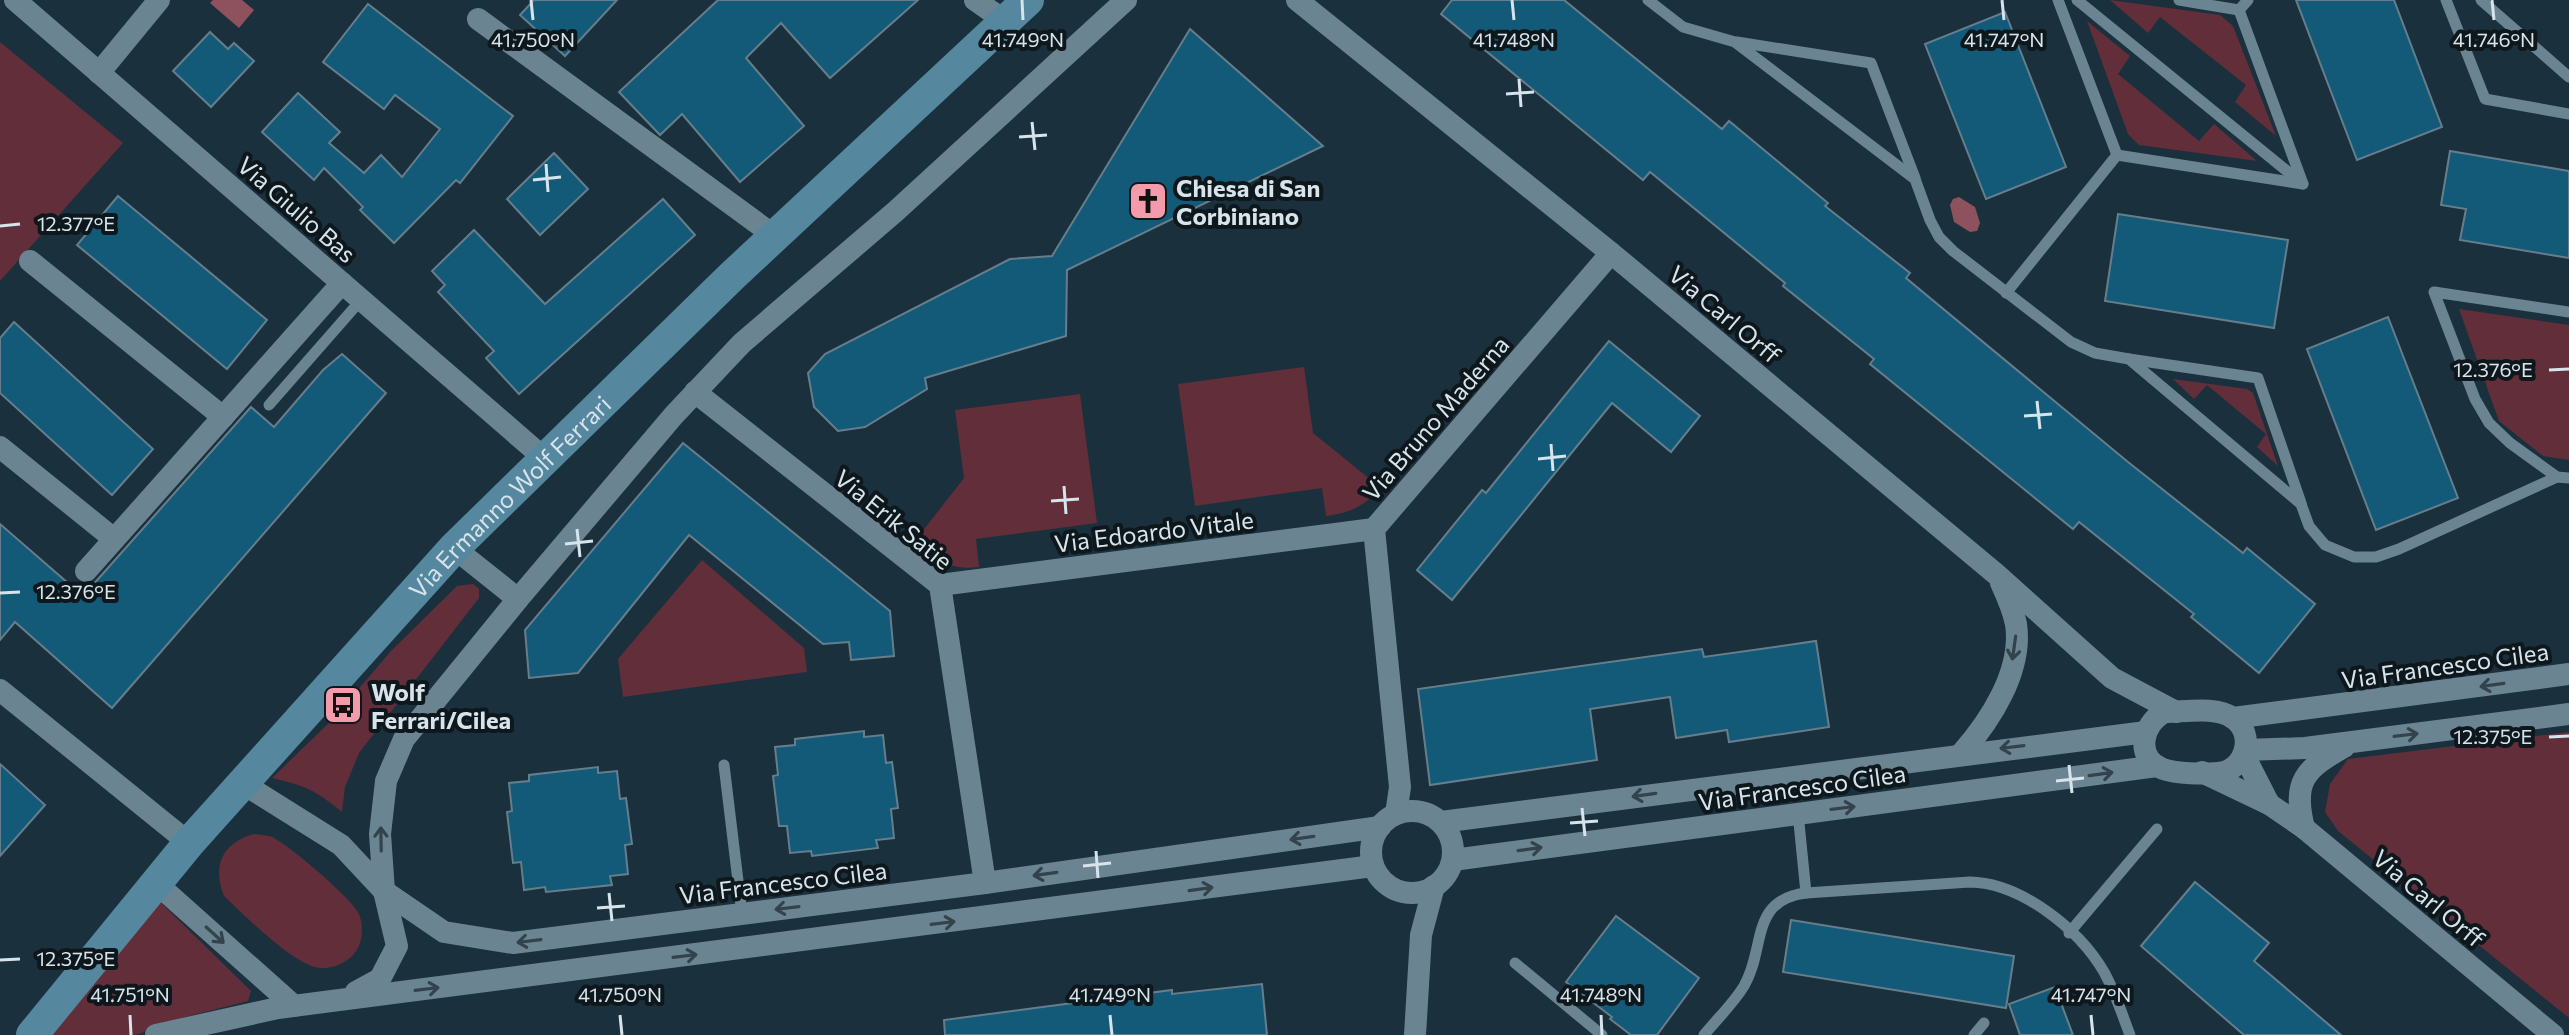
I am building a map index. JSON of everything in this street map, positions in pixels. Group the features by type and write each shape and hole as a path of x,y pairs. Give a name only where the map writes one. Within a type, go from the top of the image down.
{"street":[{"name":"Via Giulio Bas","path":"15,0 544,458"},
{"path":"99,73 159,0"},
{"path":"975,0 1016,11"},
{"path":"340,1000 380,979 397,946 384,891 380,834 386,781 404,739 518,599 695,392 742,343 896,211 1126,0"},
{"name":"Via Carl Orff","path":"1297,0 1611,253 1996,574 2112,678 2147,729"},
{"name":"Via Ermanno Wolf Ferrari","path":"32,1035 189,843 454,548 544,458 1016,11"},
{"path":"478,19 776,237"},
{"name":"Via Bruno Maderna","path":"1397,817 1400,787 1374,529 1611,253"},
{"path":"30,261 223,417"},
{"path":"86,571 342,283"},
{"name":"Via Erik Satie","path":"695,392 940,585 985,883"},
{"path":"0,447 114,539"},
{"name":"Via Edoardo Vitale","path":"940,585 1374,529"},
{"path":"454,548 518,599"},
{"path":"1961,754 1995,708 2008,678 2014,653 2016,626 2010,601 1996,574"},
{"name":"Via Francesco Cilea","path":"1441,822 2147,729 2157,716 2165,712 2217,713 2233,718 2569,674"},
{"name":"Via Carl Orff","path":"2112,678 2176,712"},
{"path":"0,690 189,843"},
{"name":"Via Francesco Cilea","path":"1453,860 2157,766 2166,770 2226,771 2239,762 2244,752 2305,748 2569,714"},
{"path":"2233,718 2246,738 2244,752"},
{"path":"2147,729 2145,751 2157,766"},
{"path":"2304,828 2299,797 2304,776 2315,764 2352,742"},
{"name":"Via Carl Orff","path":"2244,752 2269,804"},
{"name":"Via Carl Orff","path":"2202,772 2269,804 2304,828 2553,1035"},
{"name":"Via Francesco Cilea","path":"242,783 341,845 384,891 444,932 513,943 985,883 1397,817"},
{"path":"1430,814 1441,822 1449,833 1453,860 1448,872 1434,886 1415,893 1402,892 1380,878 1373,866 1373,839 1397,817 1430,814"},
{"path":"156,1035 294,1006 1373,866"},
{"path":"156,883 294,1006"},
{"path":"1415,1035 1421,935 1434,886"},
{"path":"1402,892 1421,935"}],"lane":[{"path":"1648,0 1683,27 1735,42 1871,63 1939,237 2006,293 2079,347 2129,359 2258,378 2309,526 2325,545 2346,556 2376,557 2399,549 2563,478"},
{"path":"2058,0 2117,155"},
{"path":"2077,0 2303,184"},
{"path":"2179,0 2239,10"},
{"path":"2239,10 2248,0"},
{"path":"2446,0 2485,99 2569,114"},
{"path":"2481,0 2569,77"},
{"path":"2239,10 2303,184"},
{"path":"1735,42 1915,179"},
{"path":"2117,155 2303,184"},
{"path":"2006,293 2117,155"},
{"path":"2563,478 2510,443 2489,423 2475,399 2434,292 2569,312"},
{"path":"269,405 361,300"},
{"path":"2129,359 2301,504"},
{"path":"724,765 742,914"},
{"path":"1798,813 1806,893"},
{"path":"2069,933 2157,829"},
{"path":"1704,1035 1744,986 1755,960 1761,923 1785,899 1806,893 1970,882 1995,884 2033,902 2069,933 2102,969 2130,1035"},
{"path":"1515,963 1602,1035"},
{"path":"1974,1035 1984,1023"}],"shaded area":[{"path":"213,0 242,0 254,10 239,28 210,3"},
{"path":"2110,0 2220,15 2233,26 2276,136 2235,102 2246,85 2160,17 2148,33"},
{"path":"2087,21 2130,56 2118,74 2199,141 2214,124 2257,161 2139,145 2128,134"},
{"path":"0,42 123,143 0,281"},
{"path":"1959,197 1975,207 1980,223 1977,231 1970,232 1954,222 1950,205 1953,199"},
{"path":"2459,309 2569,325 2569,460 2543,456 2499,421"},
{"path":"1304,367 1313,433 1381,488 1356,508 1326,516 1322,488 1195,506 1178,384"},
{"path":"2173,379 2247,389 2253,393 2278,466 2257,447 2266,434 2207,385 2194,399"},
{"path":"1080,394 1097,523 976,539 979,567 952,565 914,542 964,478 955,410"},
{"path":"702,560 804,648 807,672 623,697 618,659"},
{"path":"473,584 479,589 479,598 359,753 345,787 342,812 310,790 272,778 333,719 391,651 457,586"},
{"path":"2569,732 2569,1018 2338,831 2325,812 2330,784 2348,759"},
{"path":"254,834 272,837 292,850 354,907 361,919 362,934 357,950 346,961 326,968 304,963 268,936 224,896 219,875 222,857 234,843"},
{"path":"157,899 251,991 248,1001 189,1016 136,1035 42,1035"}],"building":[{"path":"534,0 617,0 565,56 520,15"},
{"path":"718,0 918,0 830,78 781,23 746,58 804,126 740,182 682,114 660,135 619,92"},
{"path":"1452,0 1564,0 1722,129 1729,121 1828,203 1825,206 1910,273 1906,278 2128,462 2243,553 2247,548 2315,604 2259,673 2191,617 2194,614 2079,522 2073,529 1870,364 1874,359 1650,172 1643,180 1441,14"},
{"path":"2296,0 2394,0 2442,127 2357,160"},
{"path":"368,4 513,116 460,183 456,180 394,243 324,168 314,180 262,132 298,93 340,132 329,143 364,173 381,155 402,177 440,129 395,95 384,109 323,62"},
{"path":"2005,12 2066,167 1986,199 1925,44"},
{"name":"Chiesa di San Corbiniano","path":"1190,29 1323,146 1067,270 1066,336 925,378 927,389 865,427 838,431 814,407 808,373 825,354 1010,259 1052,256"},
{"path":"210,32 228,49 234,43 254,61 211,107 173,71"},
{"path":"2450,151 2569,171 2569,258 2460,240 2466,209 2441,205"},
{"path":"554,153 588,189 540,235 507,199"},
{"path":"118,196 267,320 227,369 77,245"},
{"path":"663,199 695,235 519,394 486,358 494,351 438,292 445,285 432,271 474,230 545,304"},
{"path":"2118,214 2288,240 2274,328 2105,301"},
{"path":"2388,317 2458,498 2376,530 2307,349"},
{"path":"14,322 153,449 112,495 0,393 0,338"},
{"path":"1609,341 1700,416 1671,452 1612,403 1452,600 1417,570 1482,490 1486,493"},
{"path":"342,354 386,393 112,708 15,622 0,640 0,524 83,596 251,407 274,427 323,370"},
{"path":"683,443 890,611 894,656 851,660 849,642 823,644 689,535 578,673 529,678 525,630"},
{"path":"1816,641 1829,727 1729,742 1727,730 1676,738 1670,697 1590,709 1597,760 1430,785 1418,689 1702,649 1704,657"},
{"path":"864,731 864,737 883,735 886,763 892,762 898,808 891,809 894,838 876,840 878,848 812,856 811,851 790,853 787,826 779,826 773,776 778,775 775,747 795,745 795,739"},
{"path":"0,764 45,805 0,856"},
{"path":"598,767 598,773 617,771 620,799 626,798 632,844 625,845 628,874 610,876 612,885 546,892 545,887 524,890 521,862 513,863 507,812 512,811 509,783 529,781 529,775"},
{"path":"2195,882 2269,943 2254,961 2341,1035 2244,1035 2141,946"},
{"path":"1616,916 1699,978 1657,1035 1631,1035 1566,982"},
{"path":"1791,920 2014,956 2006,1008 1783,972"},
{"path":"1262,984 1267,1035 945,1035 944,1020 1172,990 1172,994"},
{"path":"2055,987 2073,1035 2020,1035 2009,1004"}],"place":[{"name":"Chiesa di San Corbiniano","path":"1148,201"},
{"name":"Wolf Ferrari/Cilea","path":"343,705"}]}
